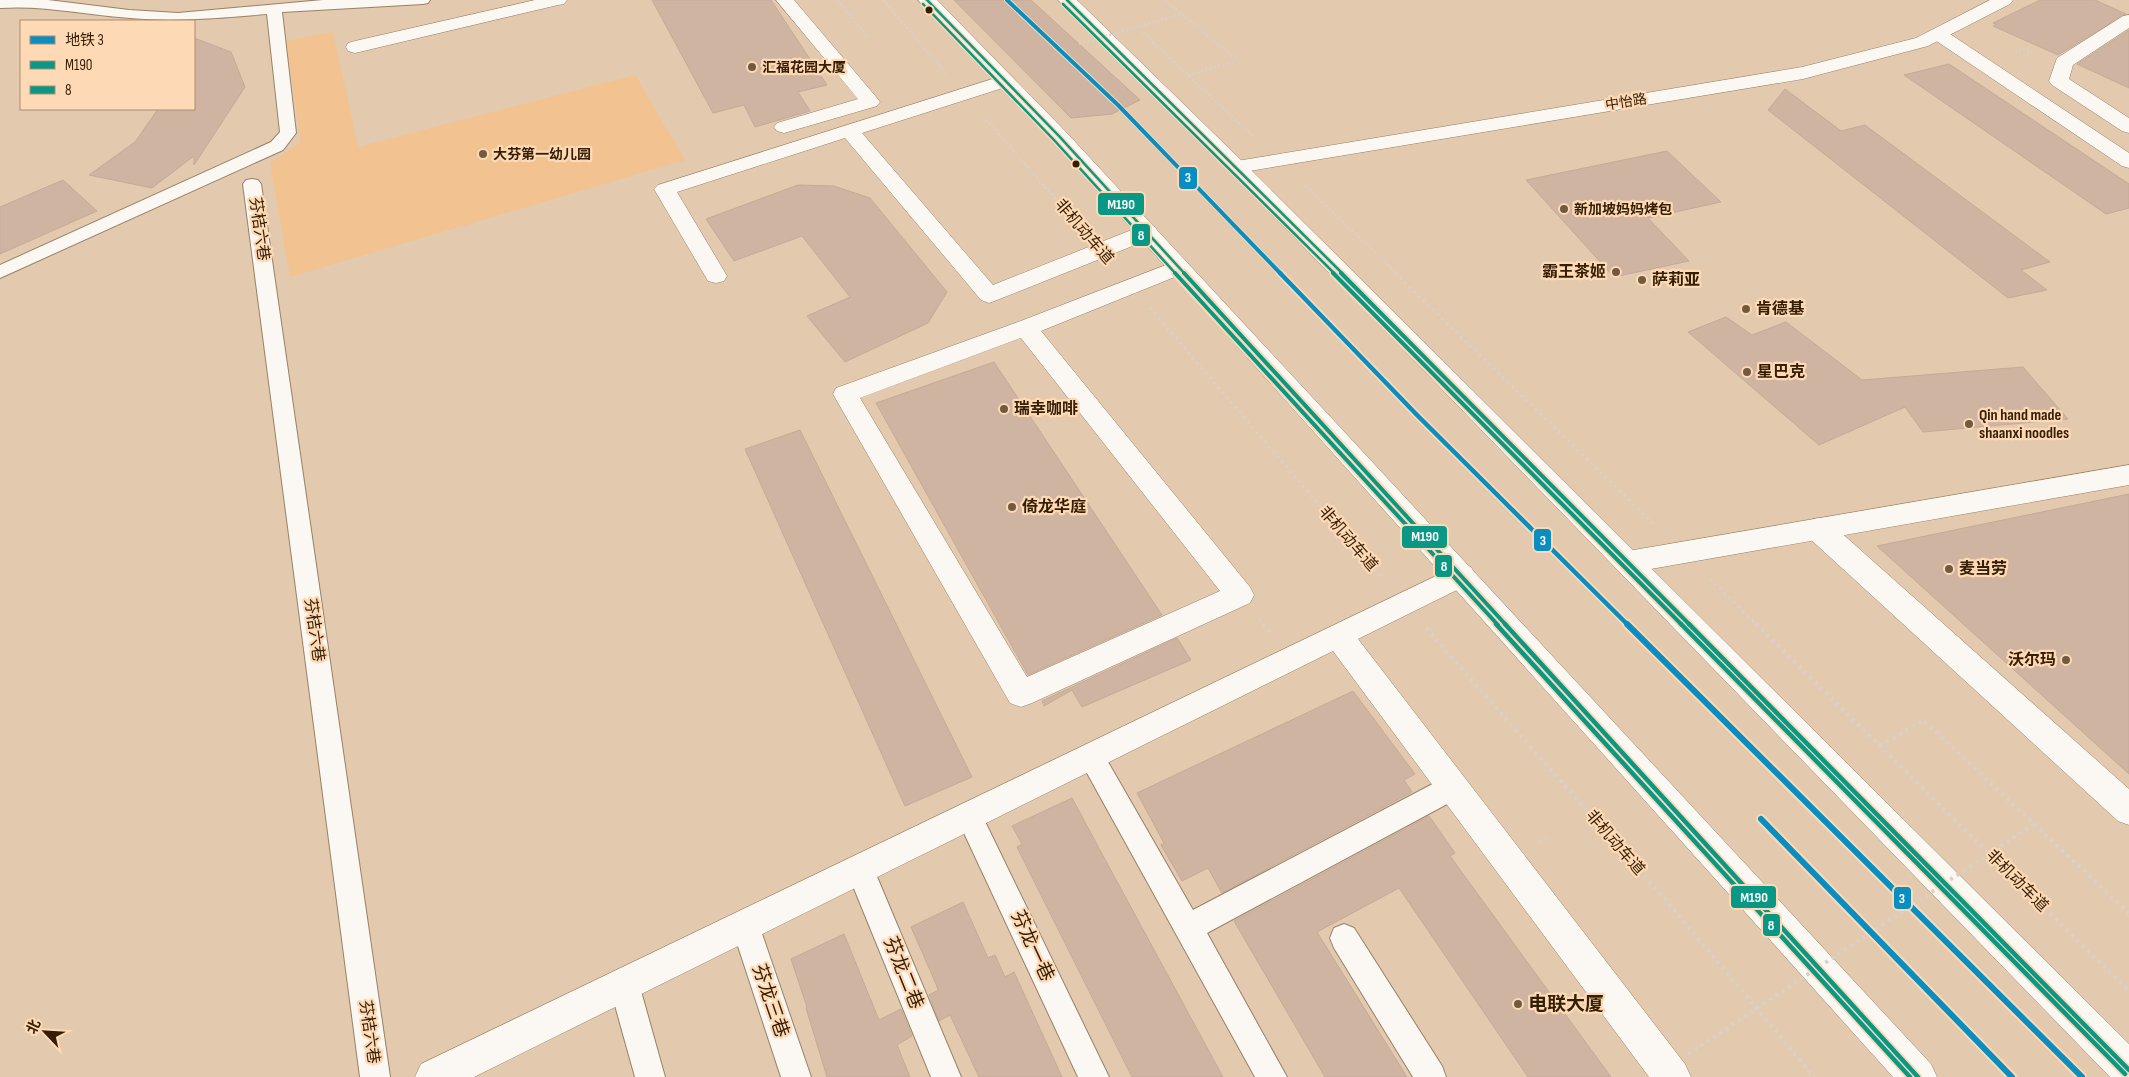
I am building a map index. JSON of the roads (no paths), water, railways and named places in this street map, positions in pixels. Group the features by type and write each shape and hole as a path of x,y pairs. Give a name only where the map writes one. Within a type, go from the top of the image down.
{"main road":[{"path":"355,47 558,0"},
{"path":"784,127 870,102 785,0"},
{"path":"927,0 1147,232 1918,1077"},
{"path":"1067,0 1236,167 2129,1070"},
{"name":"中怡路","path":"1236,167 1802,73 1922,42 2004,0"},
{"path":"2129,20 2064,62 2059,81 2129,126"},
{"path":"1938,34 2129,162"},
{"path":"716,276 665,189 1005,81"},
{"path":"849,130 989,295 1147,232"},
{"path":"1026,328 1240,595 1021,694 845,394 1026,328 1179,267"},
{"path":"1628,562 2129,475"},
{"path":"1818,529 2129,810"},
{"path":"434,1077 481,1066 624,984 1461,575"},
{"path":"1339,636 1453,787 1680,1066"}],"lane":[{"path":"0,4 30,2 129,14 178,17 327,4 423,0"},
{"path":"0,272 277,146 288,133 274,10"},
{"name":"芬桔六巷","path":"252,184 376,1077"},
{"path":"1091,756 1272,1077"},
{"path":"1188,928 1453,787"},
{"name":"芬龙一巷","path":"969,816 1094,1077"},
{"name":"芬龙二巷","path":"860,869 946,1077"},
{"name":"芬龙三巷","path":"745,925 796,1077"},
{"path":"1344,938 1431,1077"},
{"path":"624,984 650,1077"}],"metro line":[{"name":"3","path":"1007,0 1118,105 1417,415 2082,1077"},
{"name":"3","path":"1761,819 2012,1077"}],"place":[{"name":"汇福花园大厦","path":"752,67"},
{"name":"大芬第一幼儿园","path":"483,154"},
{"name":"新加坡妈妈烤包","path":"1564,209"},
{"name":"霸王茶姬","path":"1616,272"},
{"name":"萨莉亚","path":"1642,280"},
{"name":"肯德基","path":"1746,309"},
{"name":"星巴克","path":"1747,372"},
{"name":"瑞幸咖啡","path":"1004,409"},
{"name":"Qin hand made shaanxi noodles","path":"1969,424"},
{"name":"倚龙华庭","path":"1012,507"},
{"name":"麦当劳","path":"1949,569"},
{"name":"沃尔玛","path":"2066,660"},
{"name":"电联大厦","path":"1518,1004"}]}
